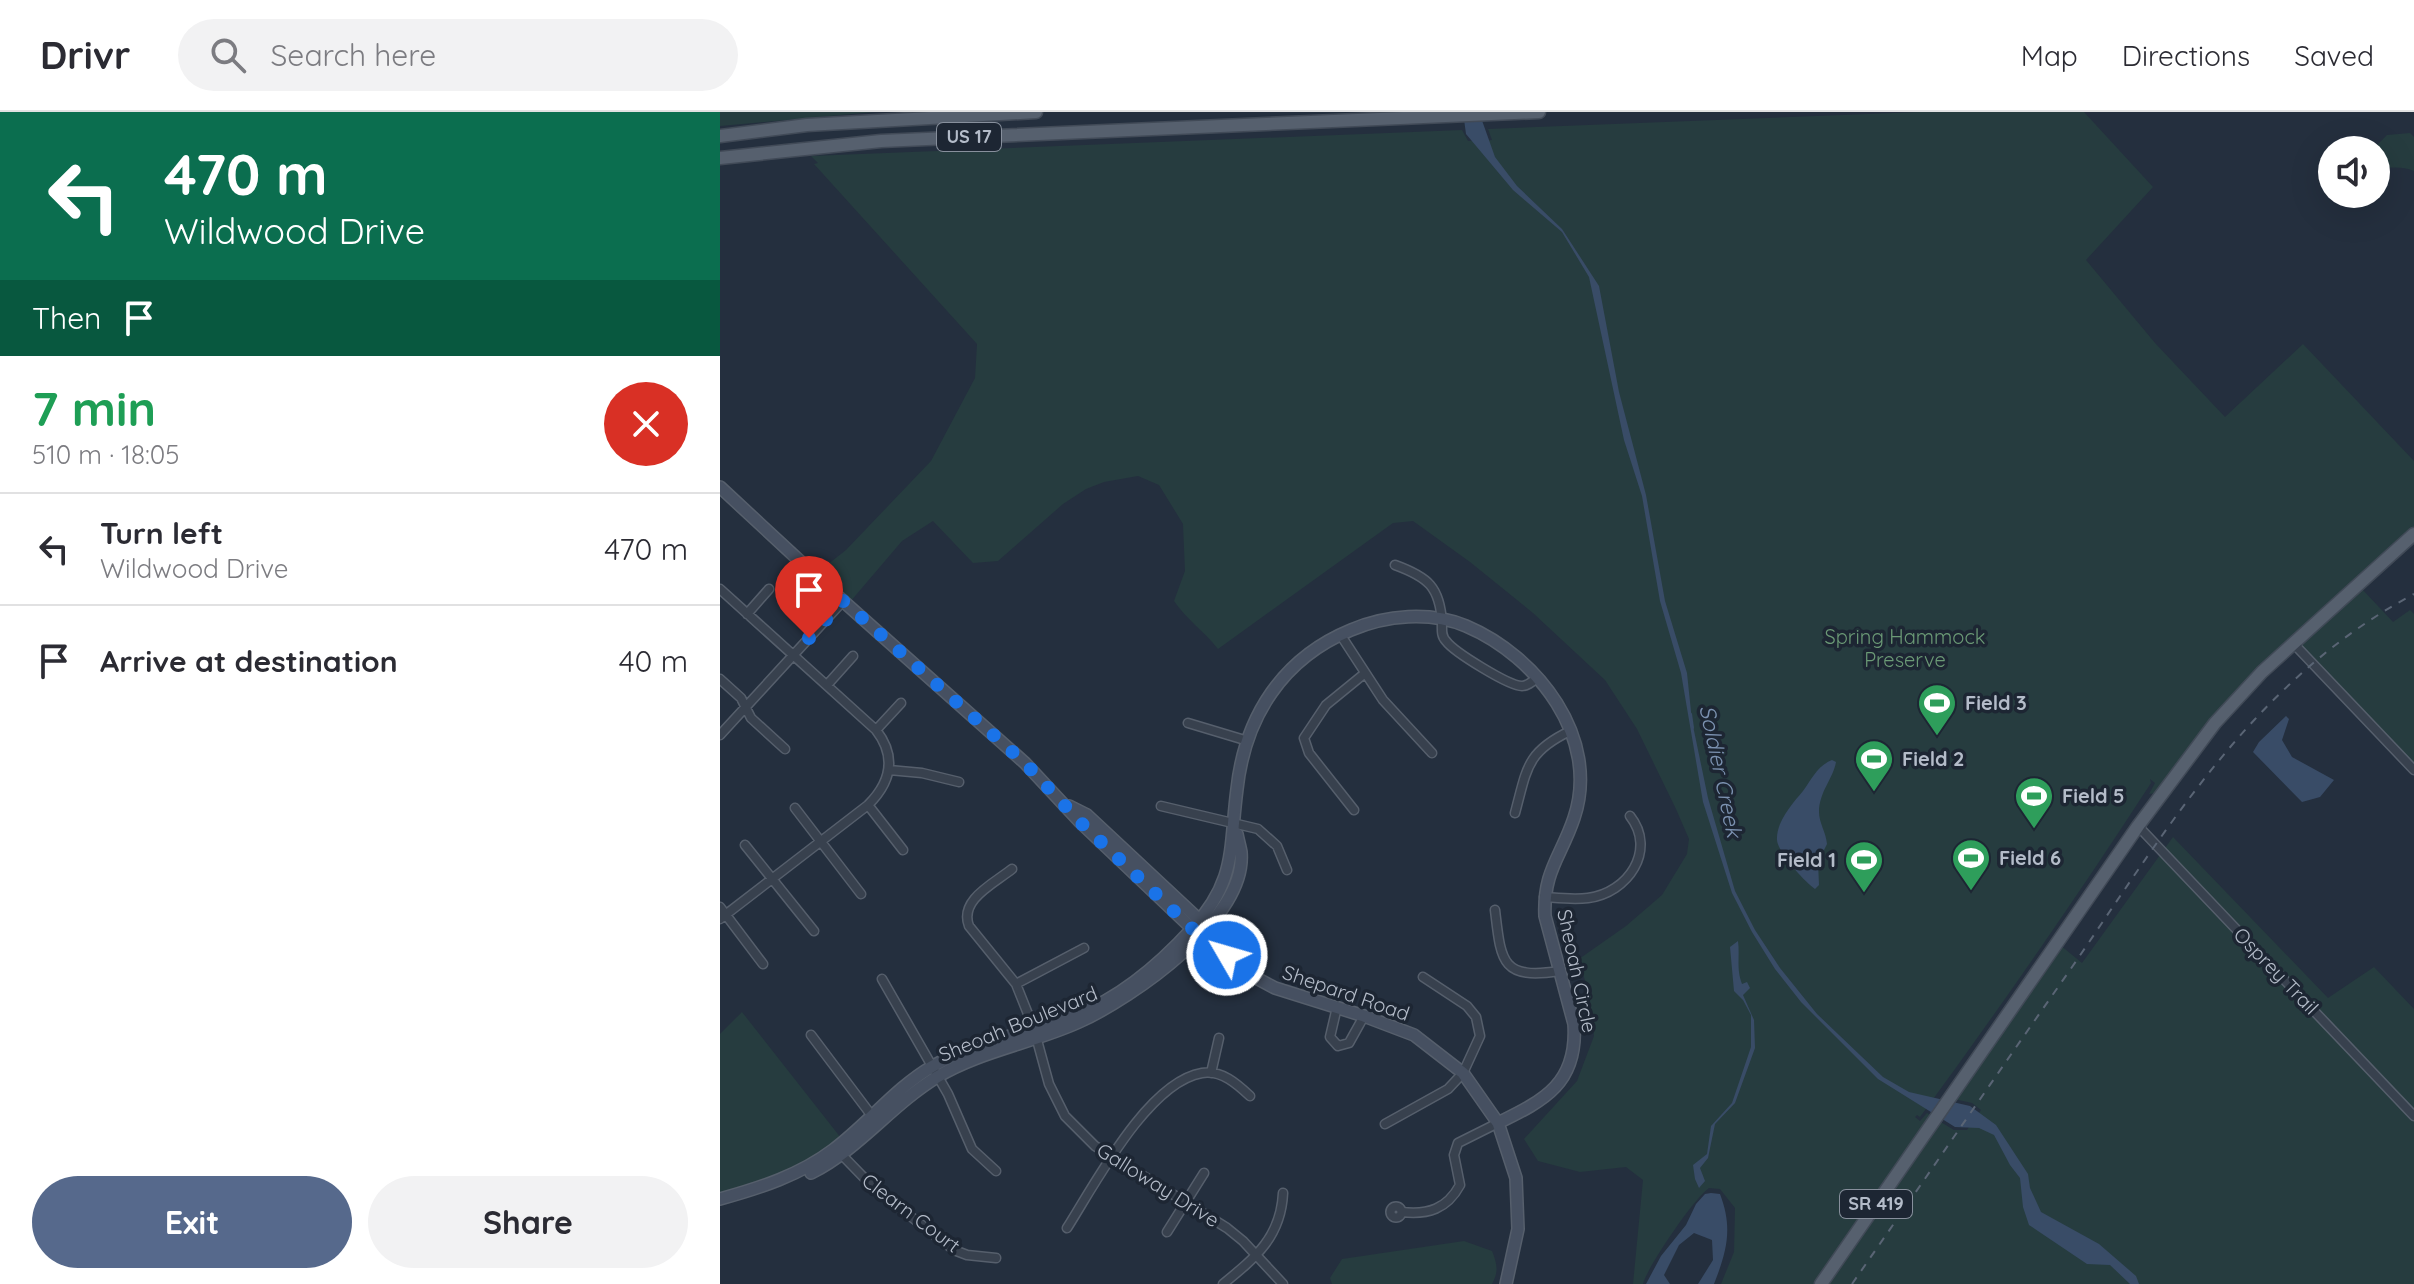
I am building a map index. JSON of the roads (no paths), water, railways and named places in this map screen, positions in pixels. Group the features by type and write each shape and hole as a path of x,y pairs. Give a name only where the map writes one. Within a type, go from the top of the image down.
{"main road":[{"name":"US 17","path":"720,136 807,125 1036,112"},
{"path":"1368,120 1386,112"},
{"name":"US 17","path":"720,158 881,141 1368,120 1429,114 1453,116 1539,112"},
{"name":"SR 419","path":"1821,1284 2138,826 2224,713 2293,643 2414,534"}],"street":[{"name":"Shepard Road","path":"720,487 1025,763 1063,803 1221,944 1227,955 1263,983 1414,1035 1463,1073 1498,1123 1516,1178 1515,1252 1506,1284"},
{"path":"1395,565 1419,575 1436,591 1444,639 1475,664 1517,685 1527,685 1538,677"},
{"path":"720,589 876,730 887,748 889,770 885,785 868,805 773,880 722,914 763,964"},
{"path":"747,614 769,589"},
{"path":"720,735 843,601"},
{"name":"Sheoah Circle","path":"1200,928 1227,876 1237,785 1248,741 1261,710 1282,677 1310,651 1340,634 1402,617 1442,619 1477,631 1514,653 1556,701 1579,759 1579,796 1574,819 1552,865 1544,897 1545,916 1574,1024 1575,1040 1572,1061 1564,1076 1544,1099 1498,1123"},
{"path":"1340,634 1383,700 1432,753"},
{"path":"2293,643 2414,770"},
{"path":"827,685 853,656"},
{"path":"1354,810 1309,753 1304,738 1326,705 1364,674"},
{"path":"720,679 741,698 751,718 785,749"},
{"path":"876,730 901,703"},
{"path":"1188,723 1248,741"},
{"path":"1515,813 1534,756 1551,740 1570,731"},
{"path":"889,770 922,773 959,782"},
{"path":"868,805 903,850"},
{"path":"1161,806 1258,829 1277,846 1287,870"},
{"path":"795,808 861,894"},
{"path":"1544,897 1587,899 1601,895 1626,879 1641,855 1642,844 1640,831 1630,816"},
{"name":"Osprey Trail","path":"2138,826 2414,1116"},
{"path":"745,845 814,931"},
{"name":"Galloway Drive","path":"1012,869 970,903 966,918 969,926 1016,984 1049,1084 1065,1116 1081,1135 1227,1228 1283,1284"},
{"path":"1495,910 1500,948 1509,965 1525,974 1559,971"},
{"name":"Sheoah Boulevard","path":"721,1203 806,1172 839,1152 875,1120 899,1090 935,1072 968,1050 1035,1034 1107,999 1200,928"},
{"path":"1016,984 1084,948"},
{"path":"1385,1124 1448,1089 1463,1073 1480,1036 1476,1017 1467,1006 1423,977"},
{"path":"882,979 935,1072 972,1149 996,1171"},
{"path":"1337,1007 1330,1037 1338,1046 1345,1047 1349,1043 1364,1016"},
{"path":"811,1035 875,1120"},
{"path":"1211,1073 1219,1038"},
{"path":"1067,1228 1128,1132 1152,1104 1178,1083 1211,1073 1235,1083 1250,1096"},
{"path":"1402,1212 1434,1212 1445,1204 1460,1185 1454,1155 1458,1143 1498,1123"},
{"name":"Clearn Court","path":"839,1152 874,1188 954,1250 967,1255 996,1258"},
{"path":"1167,1232 1204,1173"},
{"path":"1223,1284 1256,1254 1278,1227 1283,1193"}],"water":[{"path":"1463,112 1479,112 1495,157 1517,186 1562,229 1599,286 1619,392 1646,495 1665,601 1687,673 1692,721 1708,798 1735,891 1755,930 1780,968 1817,1014 1883,1077 1909,1092 1970,1106 1996,1125 2028,1174 2030,1188 2041,1212 2099,1244 2136,1276 2139,1284 2130,1284 2110,1265 2087,1264 2029,1225 2023,1207 2020,1178 1994,1135 1979,1128 1955,1127 1878,1079 1801,1002 1752,932 1732,893 1703,802 1681,673 1660,601 1642,496 1624,440 1589,277 1562,232 1513,190 1466,134"},
{"path":"2286,716 2289,719 2282,740 2292,757 2334,780 2320,797 2302,802 2253,752"},
{"path":"1832,760 1836,762 1824,792 1819,816 1827,844 1818,862 1819,885 1815,889 1782,852 1777,833 1790,807 1819,769"},
{"path":"1738,941 1740,978 1742,984 1747,982 1750,988 1743,995 1754,1020 1755,1048 1735,1103 1715,1124 1708,1158 1700,1168 1705,1181 1699,1188 1693,1165 1707,1154 1711,1126 1732,1103 1751,1047 1751,1015 1734,991 1730,947"},
{"path":"1705,1194 1720,1194 1727,1229 1725,1250 1714,1284 1698,1284 1713,1260 1712,1240 1694,1233 1679,1245 1664,1275 1670,1284 1646,1284 1661,1256 1686,1225 1696,1204"}],"waterway":[{"name":"Soldier Creek","path":"1691,714 1693,728"}],"railway":[{"path":"1852,1284 2143,862 2220,760 2261,712 2307,668 2358,629 2414,594"}],"place":[{"name":"Field 3","path":"1937,737"},
{"name":"Field 2","path":"1874,793"},
{"name":"Field 5","path":"2034,830"},
{"name":"Field 6","path":"1971,892"},
{"name":"Field 1","path":"1864,894"}],"park label":[{"name":"Spring Hammock Preserve","path":"1905,648"}]}
